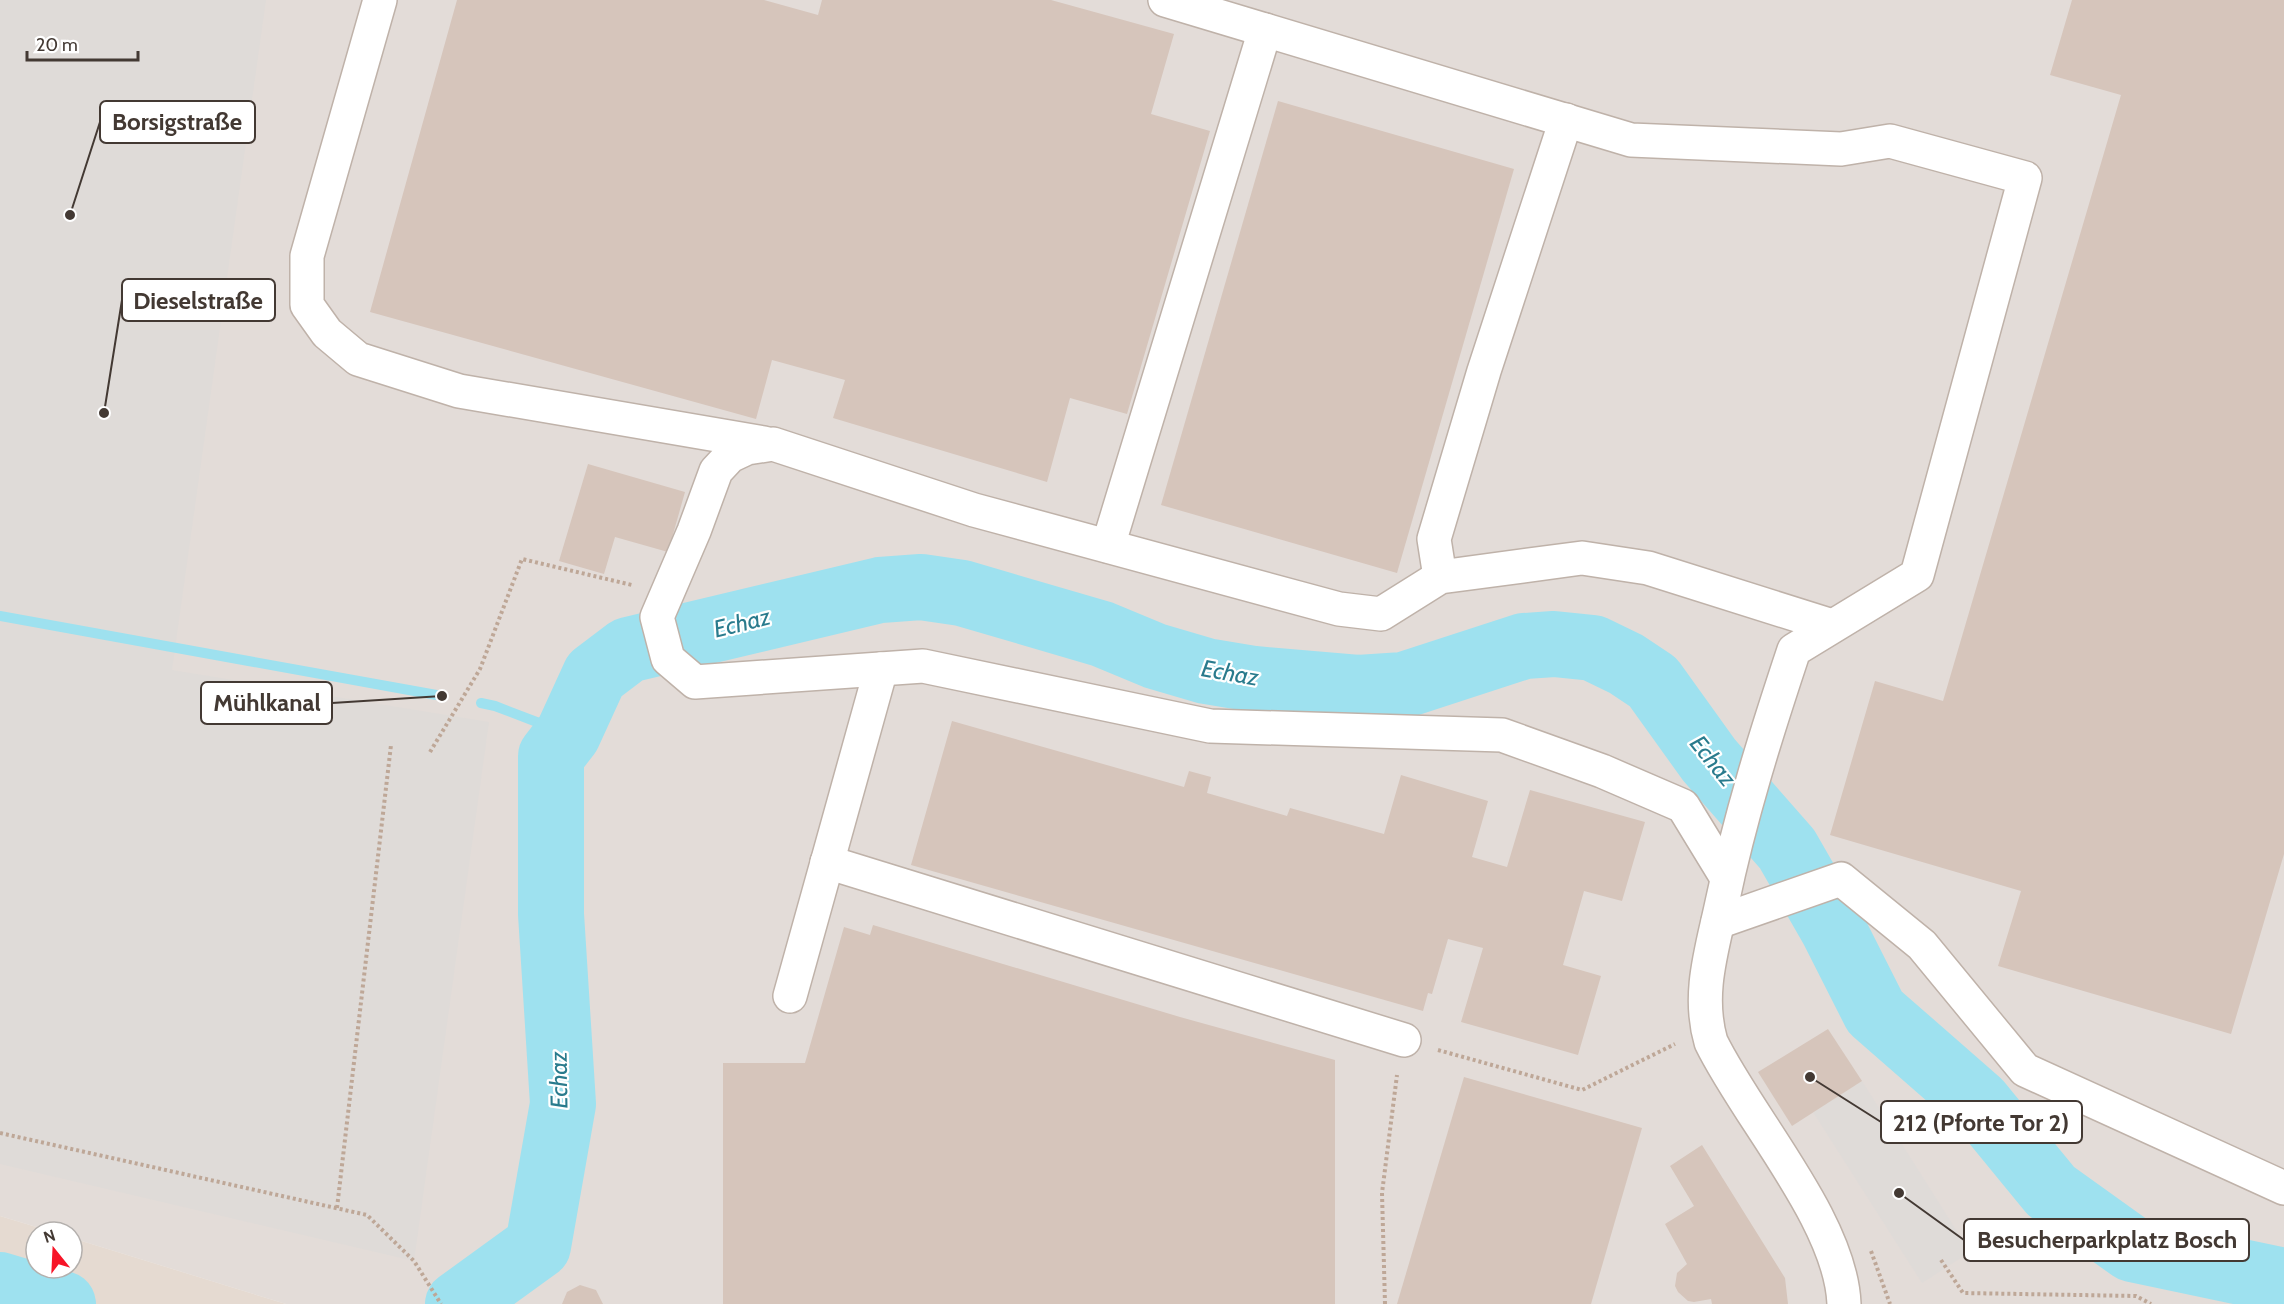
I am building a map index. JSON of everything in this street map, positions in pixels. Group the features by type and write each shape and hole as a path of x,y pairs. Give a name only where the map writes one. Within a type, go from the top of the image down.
{"lane":[{"path":"381,0 307,256 307,305 327,333 358,358 459,391 772,444 974,510 1339,609 1381,614 1440,578 1582,558 1648,568 1832,626"},
{"path":"1165,0 1631,140 1841,149 1890,141 2025,178 1917,575 1794,650 1759,754 1738,830 1706,972 1704,1011 1707,1029 1717,1055 1829,1242 1844,1290 1844,1304"},
{"path":"1108,546 1265,30"},
{"path":"1440,578 1434,538 1484,371 1566,120"},
{"path":"772,444 747,448 730,456 716,471 694,531 661,605 668,659 695,682 923,666 1210,726 1502,735 1602,771 1683,806 1727,878"},
{"path":"790,996 880,669"},
{"path":"827,862 1404,1040"},
{"path":"1718,922 1832,880 1841,879 1922,945 2025,1070 2284,1188"}],"path":[{"path":"430,752 480,669 522,559 661,605"},
{"path":"337,1208 391,745"},
{"path":"1385,1304 1382,1193 1394,1093 1404,1040 1582,1090 1707,1029"},
{"path":"0,1133 367,1215 414,1261 441,1304"},
{"path":"1941,1260 1963,1293 2136,1296 2151,1304"}],"shaded area":[{"path":"0,0 2284,0 2284,1304 286,1304 84,1242 84,1220 24,1220 24,1223 0,1216"},
{"path":"0,0 266,0 172,670 489,722 414,1261 0,1164"},
{"path":"1862,1081 1970,1252 1922,1283 1813,1112"},
{"path":"0,1216 24,1223 24,1280 84,1280 84,1242 286,1304 0,1304"}],"building":[{"path":"457,0 764,0 818,15 822,0 1051,0 1174,34 1151,114 1210,131 1127,414 1070,398 1047,482 833,418 845,380 772,360 756,419 370,312"},
{"path":"2072,0 2284,0 2284,854 2231,1034 1998,966 2021,891 1830,835 1875,681 1943,701 2121,95 2050,75"},
{"path":"1278,101 1514,169 1397,573 1161,505"},
{"path":"588,464 685,492 668,552 615,537 604,574 559,561"},
{"path":"952,721 1184,787 1189,771 1211,777 1207,793 1287,816 1290,808 1384,834 1401,775 1488,801 1472,857 1507,867 1530,790 1645,822 1622,901 1584,891 1563,965 1601,976 1578,1055 1461,1022 1483,948 1448,939 1432,994 1428,993 1423,1011 911,865"},
{"path":"873,925 1180,1017 1335,1060 1335,1304 723,1304 723,1063 805,1063 844,927 870,935"},
{"path":"1828,1029 1862,1081 1792,1126 1758,1072"},
{"path":"1464,1077 1642,1128 1591,1304 1397,1304"},
{"path":"1702,1145 1785,1278 1788,1304 1712,1304 1711,1299 1688,1301 1678,1292 1675,1286 1677,1273 1687,1264 1665,1224 1694,1206 1670,1166"},
{"path":"580,1285 596,1290 603,1304 562,1304 567,1292"}],"waterway":[{"name":"Echaz","path":"458,1304 538,1246 563,1104 551,914 551,756 568,734 595,675 628,650 880,590 921,587 962,593 1102,634 1155,656 1206,671 1254,679 1358,688 1404,685 1524,646 1554,644 1593,648 1626,664 1653,682 1709,760 1787,849 1833,929 1875,1012 1978,1102 2051,1191 2132,1249 2284,1281"},
{"path":"0,616 442,696"},
{"path":"481,703 495,706 568,734"},
{"name":"Echaz","path":"0,1285 63,1304"}],"place":[{"name":"Borsigstraße","path":"70,215"},
{"name":"Dieselstraße","path":"104,413"},
{"name":"Mühlkanal","path":"442,696"},
{"name":"212 (Pforte Tor 2)","path":"1810,1077"},
{"name":"Besucherparkplatz Bosch","path":"1899,1193"}]}
